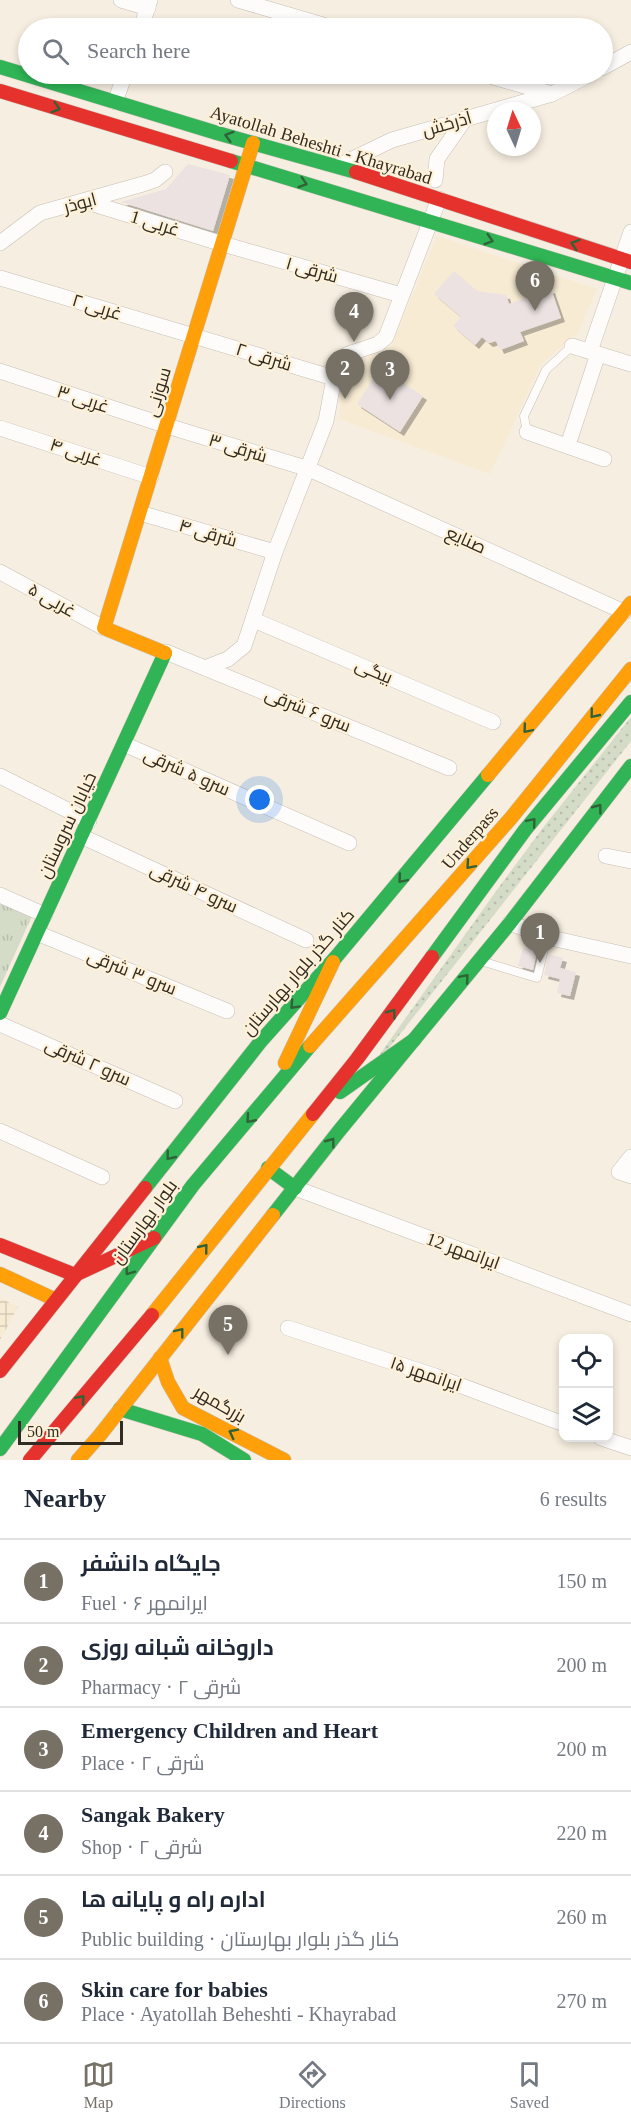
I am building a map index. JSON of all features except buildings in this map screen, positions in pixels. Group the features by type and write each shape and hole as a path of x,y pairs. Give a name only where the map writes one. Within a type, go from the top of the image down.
{"main road":[{"name":"Ayatollah Beheshti - Khayrabad","path":"0,67 18,72"},
{"name":"Ayatollah Beheshti - Khayrabad","path":"56,84 338,166 627,261"},
{"path":"0,91 631,282"},
{"path":"85,117 92,95"},
{"name":"سوزنی","path":"104,628 253,143"},
{"name":"کنار گذر بلوار بهارستان","path":"0,1371 261,1041 333,962 627,607"},
{"path":"104,628 166,652"},
{"name":"خیابان سروستان","path":"0,1013 166,652"},
{"name":"Underpass","path":"328,1025 364,987 511,818 631,669"},
{"name":"Underpass","path":"314,1111 357,1059 525,830 631,702"},
{"path":"78,1460 339,1131 480,961 631,766"},
{"path":"269,1097 333,962"},
{"name":"بلوار بهارستان","path":"0,1449 31,1410 193,1185 328,1025"},
{"path":"30,1460 111,1365 314,1111 414,1040"},
{"path":"268,1168 295,1188"},
{"path":"16,1269 75,1275 154,1238"},
{"path":"0,1245 16,1269 56,1300"},
{"name":"بزرگمهر","path":"160,1358 168,1382 183,1407 284,1460"},
{"path":"120,1409 202,1434 244,1460"}],"street":[{"path":"122,0 149,4"},
{"path":"238,0 299,18"},
{"path":"613,62 631,52"},
{"path":"115,102 121,84"},
{"path":"518,84 552,94"},
{"name":"آذرخش","path":"338,166 392,140 552,94 572,84"},
{"path":"435,180 437,159 465,119"},
{"name":"ابوذر","path":"0,243 40,213 87,202 143,184 155,180 165,172"},
{"path":"206,668 228,659 244,646 275,552 326,422 339,362 343,357 378,344 386,337 439,199"},
{"name":"غربی 1","path":"87,202 223,244"},
{"path":"568,445 616,279 627,261 631,232"},
{"name":"شرقی ۱","path":"223,244 401,295"},
{"name":"غربی ۲","path":"0,278 194,336"},
{"name":"شرقی ۲","path":"194,336 334,378"},
{"path":"572,346 631,363"},
{"name":"غربی ۳","path":"0,371 167,426"},
{"name":"شرقی ۳","path":"167,426 309,469"},
{"name":"غربی ۴","path":"0,428 151,477"},
{"path":"527,432 604,459"},
{"name":"صنایع","path":"309,469 627,607"},
{"name":"شرقی ۴","path":"140,513 275,552"},
{"name":"غربی ۵","path":"0,572 104,628"},
{"name":"بیگی","path":"254,620 493,722"},
{"name":"سرو ۶ شرقی","path":"166,652 449,768"},
{"name":"سرو ۵ شرقی","path":"124,744 349,843"},
{"path":"0,776 89,820"},
{"name":"سرو ۴ شرقی","path":"81,836 306,940"},
{"path":"606,856 631,861"},
{"path":"0,895 45,915"},
{"path":"510,923 547,937 631,956"},
{"name":"سرو ۳ شرقی","path":"37,933 227,1011"},
{"name":"سرو ۲ شرقی","path":"0,1024 175,1101"},
{"path":"0,1131 102,1177"},
{"path":"625,1174 631,1157"},
{"name":"ایرانمهر 12","path":"295,1188 631,1314"},
{"name":"ایرانمهر ۱۵","path":"288,1328 435,1376 559,1422"},
{"path":"613,1442 631,1449"}],"lane":[{"path":"527,432 524,416 546,370 572,346"},
{"path":"480,961 537,978 547,937"}],"shaded area":[{"path":"437,236 597,289 578,333 542,363 490,474 339,419 340,387 351,366 383,348 391,347"},
{"path":"0,1298 18,1307 0,1340"}],"green space":[{"path":"631,717 631,741 382,1057 380,1054 494,894 542,829"},
{"path":"0,902 32,916 0,987"}],"traffic: fast":[{"path":"0,67 18,72"},
{"path":"56,84 356,172"},
{"path":"231,161 631,283"},
{"path":"0,1013 165,653"},
{"path":"432,957 525,830 631,702"},
{"path":"273,1215 510,923 631,766"},
{"path":"145,1188 261,1041 336,957 488,775"},
{"path":"340,1092 414,1040"},
{"path":"0,1449 193,1185 310,1046"},
{"path":"268,1168 295,1188"},
{"path":"120,1409 202,1434 244,1460"}],"traffic: slow":[{"path":"165,653 104,628 253,143"},
{"path":"488,775 631,603"},
{"path":"310,1046 511,818 631,669"},
{"path":"285,1063 333,962"},
{"path":"152,1315 313,1114"},
{"path":"78,1460 273,1215"},
{"path":"0,1274 56,1300"},
{"path":"160,1358 168,1382 183,1408 284,1460"}],"traffic: jam":[{"path":"0,91 231,161"},
{"path":"356,172 631,262"},
{"path":"313,1114 357,1059 432,957"},
{"path":"0,1371 145,1188"},
{"path":"0,1245 75,1275 154,1238"},
{"path":"30,1460 152,1315"}],"place":[{"name":"Skin care for babies","path":"535,311"},
{"name":"Sangak Bakery","path":"354,342"},
{"name":"داروخانه شبانه روزی","path":"345,399"},
{"name":"Emergency Children and Heart","path":"390,400"},
{"name":"جایگاه دانشفر","path":"540,963"},
{"name":"اداره راه و پایانه ها","path":"228,1355"}]}
